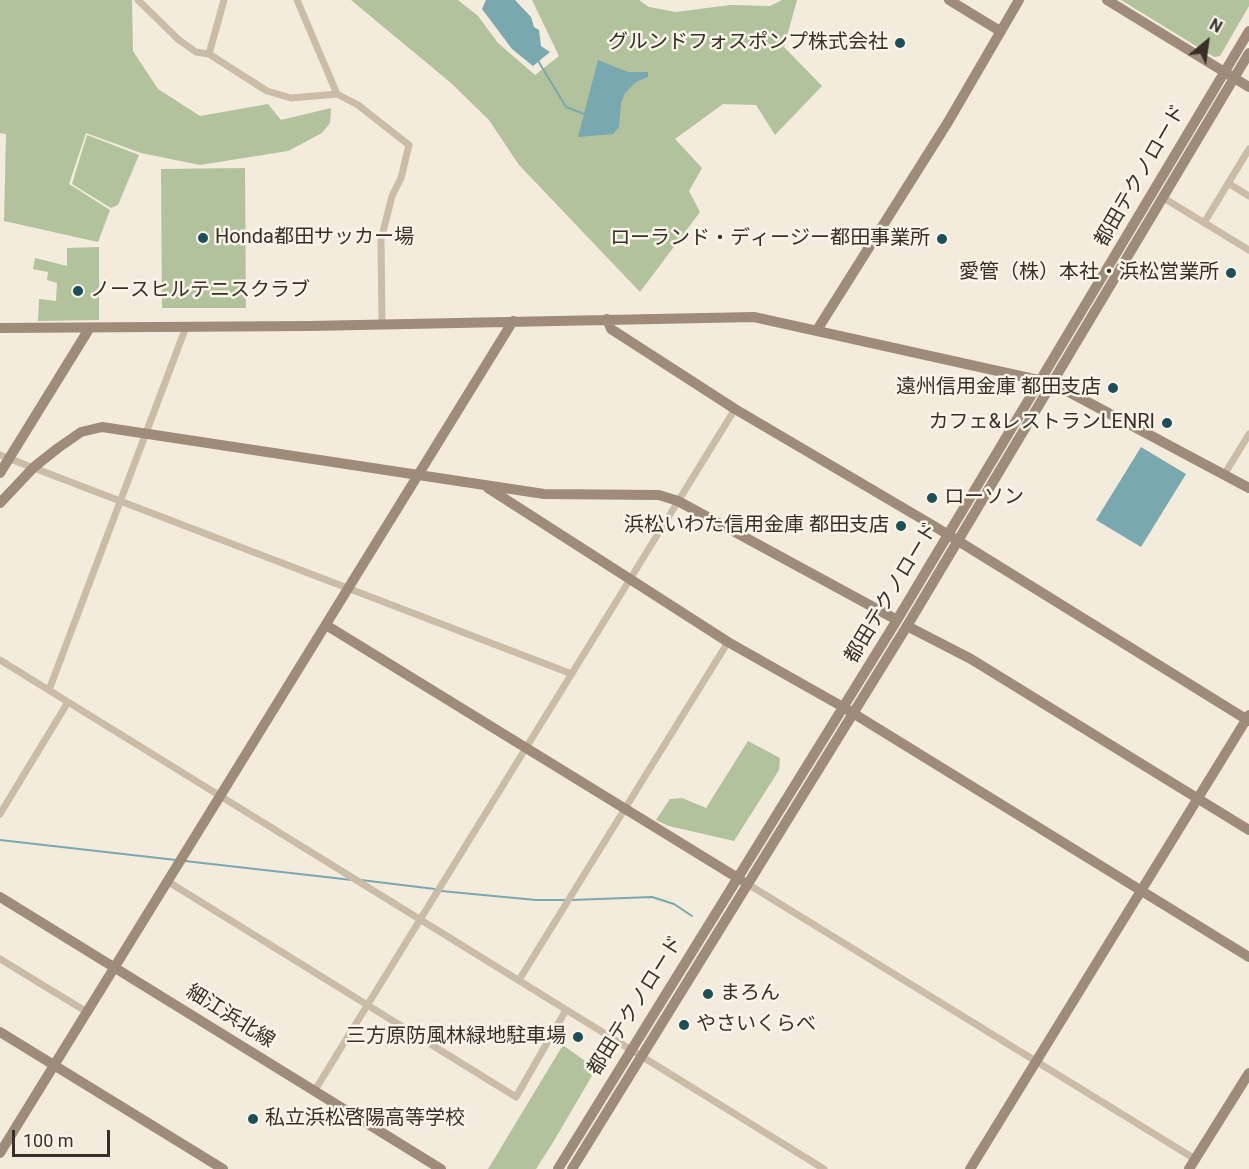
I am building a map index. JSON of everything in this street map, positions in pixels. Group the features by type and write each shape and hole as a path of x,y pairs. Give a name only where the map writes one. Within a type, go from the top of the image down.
{"street":[{"path":"138,0 178,39 196,52 209,54 267,91 291,98 338,94 357,105 409,145 401,178 392,196 381,240 382,324"},
{"path":"209,54 224,0"},
{"path":"297,0 338,94"},
{"path":"950,0 1000,31"},
{"path":"817,330 948,122 1019,0"},
{"path":"1107,0 1222,73 1249,87"},
{"name":"都田テクノロード","path":"1158,194 1222,73 1249,31"},
{"name":"都田テクノロード","path":"848,710 897,620 952,538 1158,194 1249,53"},
{"path":"1204,223 1249,149"},
{"path":"1228,183 1249,196"},
{"path":"1158,194 1249,250"},
{"path":"0,328 89,329 754,317 1047,382 1249,488"},
{"path":"607,319 610,330 735,409 1248,718 970,1169"},
{"path":"0,1153 513,321"},
{"path":"49,690 148,433 186,327"},
{"path":"0,473 5,456 89,329"},
{"path":"315,1090 735,409"},
{"path":"0,503 34,467 81,432 102,427 419,473 544,494 658,495 678,501 897,620"},
{"path":"1224,475 1249,434"},
{"path":"5,456 572,674"},
{"path":"483,485 728,642 848,710 1249,957"},
{"name":"都田テクノロード","path":"558,1169 630,1050 742,880 848,710 907,626 952,538"},
{"path":"326,625 1037,1060 1192,1164 1249,1073"},
{"path":"907,626 971,659 1249,830"},
{"path":"519,980 728,642"},
{"path":"0,660 824,1169"},
{"path":"0,814 68,702"},
{"name":"都田テクノロード","path":"572,1169 641,1056 742,880"},
{"path":"167,881 516,1097 566,1010"},
{"name":"細江浜北線","path":"0,897 441,1169"},
{"path":"0,959 87,1012"},
{"path":"0,1032 223,1169"}],"green space":[{"path":"0,0 132,0 133,51 158,89 200,116 268,104 281,120 331,108 330,123 322,133 288,151 200,165 141,153 86,133 69,184 110,210 98,242 4,221 6,134 0,133"},
{"path":"351,0 458,0 478,16 498,43 535,75 559,56 532,0 639,0 649,7 676,12 730,5 770,6 782,0 797,0 784,47 822,86 775,135 756,105 723,104 675,139 702,168 689,191 700,212 640,292 519,165 489,120 451,83"},
{"path":"1121,0 1249,0 1249,6 1220,56 1214,57"},
{"path":"87,135 139,155 118,205 111,208 72,184"},
{"name":"Honda都田サッカー場","path":"245,168 246,308 162,308 161,169"},
{"name":"ノースヒルテニスクラブ","path":"99,247 99,320 38,321 39,299 56,301 57,283 47,280 48,272 33,269 35,258 67,266 67,248"},
{"path":"748,741 780,758 779,770 734,841 669,826 656,820 670,799 682,798 706,808"},
{"path":"563,1045 596,1069 552,1144 536,1169 488,1169"}],"water":[{"path":"486,0 515,0 531,17 534,27 539,30 541,46 550,52 533,66 512,49 482,9"},
{"path":"598,60 628,72 648,72 648,77 636,82 625,93 621,103 619,127 613,134 578,137"},
{"path":"1141,447 1186,474 1141,547 1096,520"}],"waterway":[{"path":"537,59 566,107 584,114"},
{"path":"0,840 176,860"},
{"path":"185,861 352,880"},
{"path":"361,880 435,889"},
{"path":"441,891 536,900 567,900"},
{"path":"572,900 652,897 674,904 692,916"}],"place":[{"name":"グルンドフォスポンプ株式会社","path":"900,43"},
{"name":"Honda都田サッカー場","path":"203,238"},
{"name":"ローランド・ディージー都田事業所","path":"942,239"},
{"name":"愛管（株）本社・浜松営業所","path":"1231,273"},
{"name":"ノースヒルテニスクラブ","path":"78,291"},
{"name":"遠州信用金庫 都田支店","path":"1113,388"},
{"name":"カフェ&レストランLENRI","path":"1167,423"},
{"name":"ローソン","path":"932,498"},
{"name":"浜松いわた信用金庫 都田支店","path":"901,526"},
{"name":"まろん","path":"708,994"},
{"name":"やさいくらべ","path":"684,1025"},
{"name":"三方原防風林緑地駐車場","path":"578,1037"},
{"name":"私立浜松啓陽高等学校","path":"253,1119"}]}
